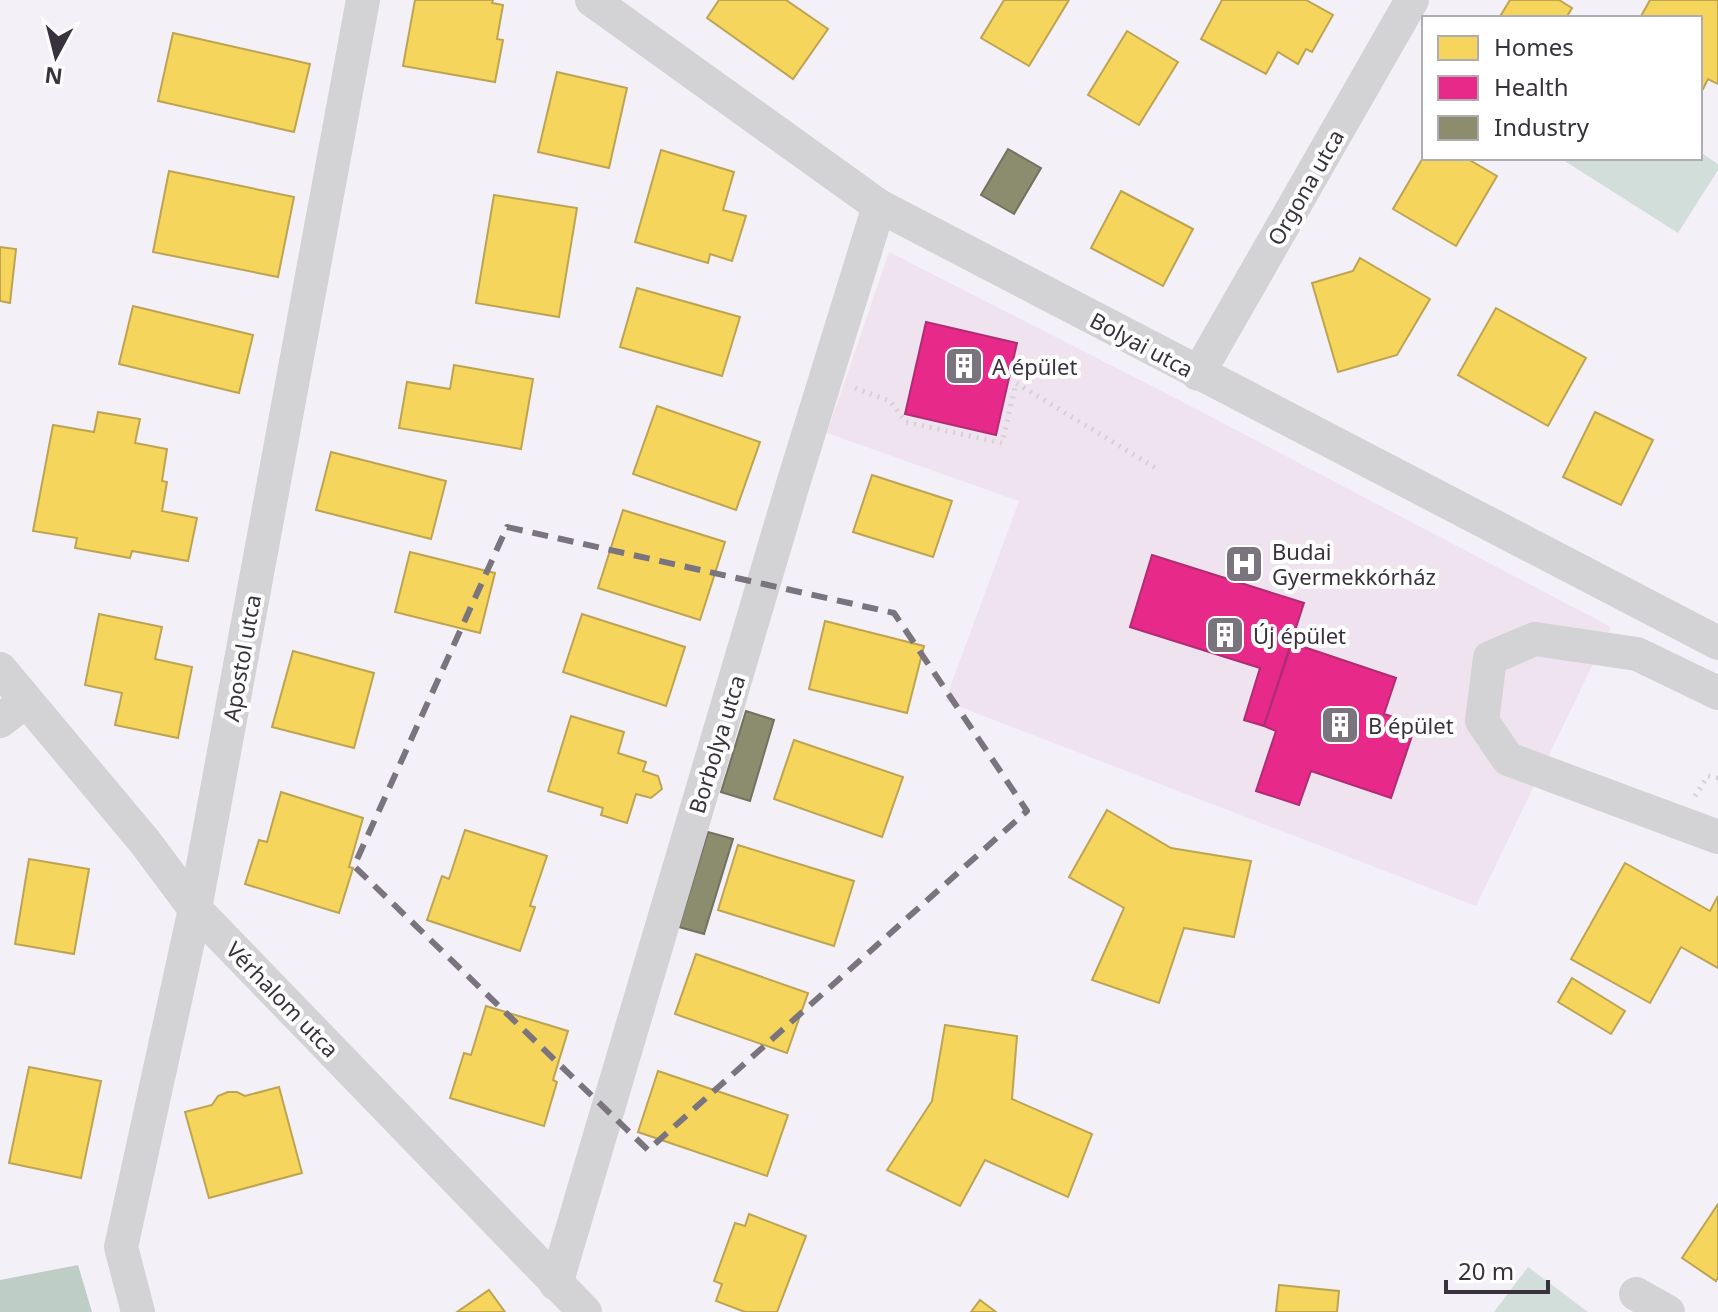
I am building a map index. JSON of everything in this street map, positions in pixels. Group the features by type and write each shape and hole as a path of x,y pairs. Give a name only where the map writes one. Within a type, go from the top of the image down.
{"street":[{"name":"Apostol utca","path":"138,1312 121,1247 195,909 363,0"},
{"name":"Bolyai utca","path":"592,0 879,206 1718,643"},
{"name":"Orgona utca","path":"1198,374 1412,0"},
{"name":"Borbolya utca","path":"556,1284 797,471 879,206"},
{"path":"1718,693 1637,654 1535,639 1490,658 1482,721 1508,759 1718,837"},
{"name":"Vérhalom utca","path":"0,669 13,711 145,842 195,909 585,1312"},
{"path":"1636,1294 1668,1312"}],"path":[{"path":"844,384 890,401 906,422 1002,443 1016,383 1159,470"}],"highlighted area":[{"path":"507,527 894,613 1027,811 648,1150 354,866"}],"shaded area":[{"path":"1702,153 1718,164 1718,170 1678,233 1563,160 1702,160"},
{"name":"Budai Gyermekkórház","path":"889,252 1611,627 1476,906 945,701 1019,501 827,433"},
{"path":"78,1265 92,1312 0,1312 0,1280"},
{"path":"1528,1267 1588,1312 1494,1312"}],"building: Homes":[{"path":"415,0 493,0 492,3 503,5 497,39 503,40 495,82 403,66"},
{"path":"719,0 786,0 828,29 793,79 707,18"},
{"path":"1004,0 1069,0 1029,66 981,38"},
{"path":"1222,0 1306,0 1333,15 1312,52 1306,49 1298,64 1278,52 1266,74 1201,39"},
{"path":"1510,0 1559,0 1572,8 1567,16 1500,16"},
{"path":"1650,0 1718,0 1718,84 1708,79 1702,88 1702,16 1641,16"},
{"path":"1127,31 1178,62 1139,125 1088,95"},
{"path":"173,33 310,64 294,132 158,101"},
{"path":"557,72 627,88 609,168 538,152"},
{"path":"661,150 734,172 723,210 746,216 732,261 710,254 708,263 635,242"},
{"path":"1422,159 1469,160 1497,176 1456,246 1393,209"},
{"path":"169,171 294,197 278,277 153,252"},
{"path":"1121,191 1193,229 1163,286 1091,248"},
{"path":"494,195 577,208 559,317 476,303"},
{"path":"0,247 16,249 10,303 0,301"},
{"path":"1360,258 1430,299 1397,355 1338,372 1312,283 1353,271"},
{"path":"637,288 740,317 722,376 620,347"},
{"path":"133,306 253,335 239,393 119,364"},
{"path":"1496,308 1586,358 1548,426 1458,375"},
{"path":"454,365 533,379 521,449 399,428 407,382 450,389"},
{"path":"657,406 760,442 736,510 633,474"},
{"path":"98,412 140,419 135,443 167,449 162,481 167,482 162,511 197,518 188,561 132,551 130,558 75,548 77,538 33,531 53,425 94,432"},
{"path":"1595,412 1653,440 1621,505 1563,477"},
{"path":"331,452 446,481 431,539 316,510"},
{"path":"872,475 952,501 933,557 853,532"},
{"path":"623,510 725,542 700,620 598,588"},
{"path":"410,552 495,573 480,633 395,612"},
{"path":"99,614 162,627 155,659 192,667 178,738 115,725 122,693 85,685"},
{"path":"582,614 685,647 666,706 563,672"},
{"path":"825,621 924,646 907,713 809,689"},
{"path":"293,651 374,673 354,748 272,727"},
{"path":"571,716 624,732 618,753 646,762 643,771 658,776 662,789 651,798 636,794 627,823 601,815 603,808 548,791"},
{"path":"794,740 903,777 882,837 774,799"},
{"path":"281,792 363,818 349,867 353,868 339,913 245,884 259,840 267,842"},
{"path":"1107,810 1171,848 1251,861 1234,937 1184,928 1159,1003 1092,980 1124,908 1069,877"},
{"path":"465,830 547,856 530,906 535,907 520,951 427,920 442,876 449,879"},
{"path":"738,845 854,881 834,946 718,910"},
{"path":"29,859 89,869 74,954 15,944"},
{"path":"1625,863 1710,911 1718,896 1718,968 1681,947 1650,1003 1571,959"},
{"path":"696,954 808,993 787,1053 675,1014"},
{"path":"1572,978 1625,1011 1611,1034 1558,1002"},
{"path":"486,1006 568,1031 553,1080 557,1082 544,1126 450,1098 464,1053 471,1055"},
{"path":"945,1025 1017,1036 1012,1099 1092,1134 1068,1197 985,1160 960,1206 887,1170 932,1101"},
{"path":"29,1067 101,1081 81,1178 9,1163"},
{"path":"658,1071 788,1115 767,1176 638,1132"},
{"path":"279,1087 302,1173 209,1198 185,1112 212,1105 218,1096 228,1092 245,1096"},
{"path":"1718,1204 1718,1278 1716,1281 1682,1258"},
{"path":"749,1214 806,1236 777,1312 745,1312 716,1301 722,1284 714,1281 735,1223 745,1226"},
{"path":"1279,1285 1339,1291 1337,1312 1276,1312"},
{"path":"489,1290 505,1312 457,1312"},
{"path":"980,1300 996,1312 971,1312"}],"building: Health":[{"name":"A épület","path":"926,322 1017,343 996,435 905,414"},
{"name":"Új épület","path":"1152,555 1304,603 1264,726 1244,720 1260,668 1130,627"},
{"name":"B épület","path":"1292,643 1396,678 1384,714 1416,724 1391,798 1311,771 1299,805 1256,791 1276,731 1264,726"}],"building: Industry":[{"path":"1008,149 1041,168 1014,214 981,195"},
{"path":"746,711 774,720 750,801 721,792"},
{"path":"708,832 733,839 704,934 679,927"}],"place":[{"name":"A épület","path":"964,366"},
{"name":"Budai Gyermekkórház","path":"1244,564"},
{"name":"Új épület","path":"1225,635"},
{"name":"B épület","path":"1340,725"}]}
